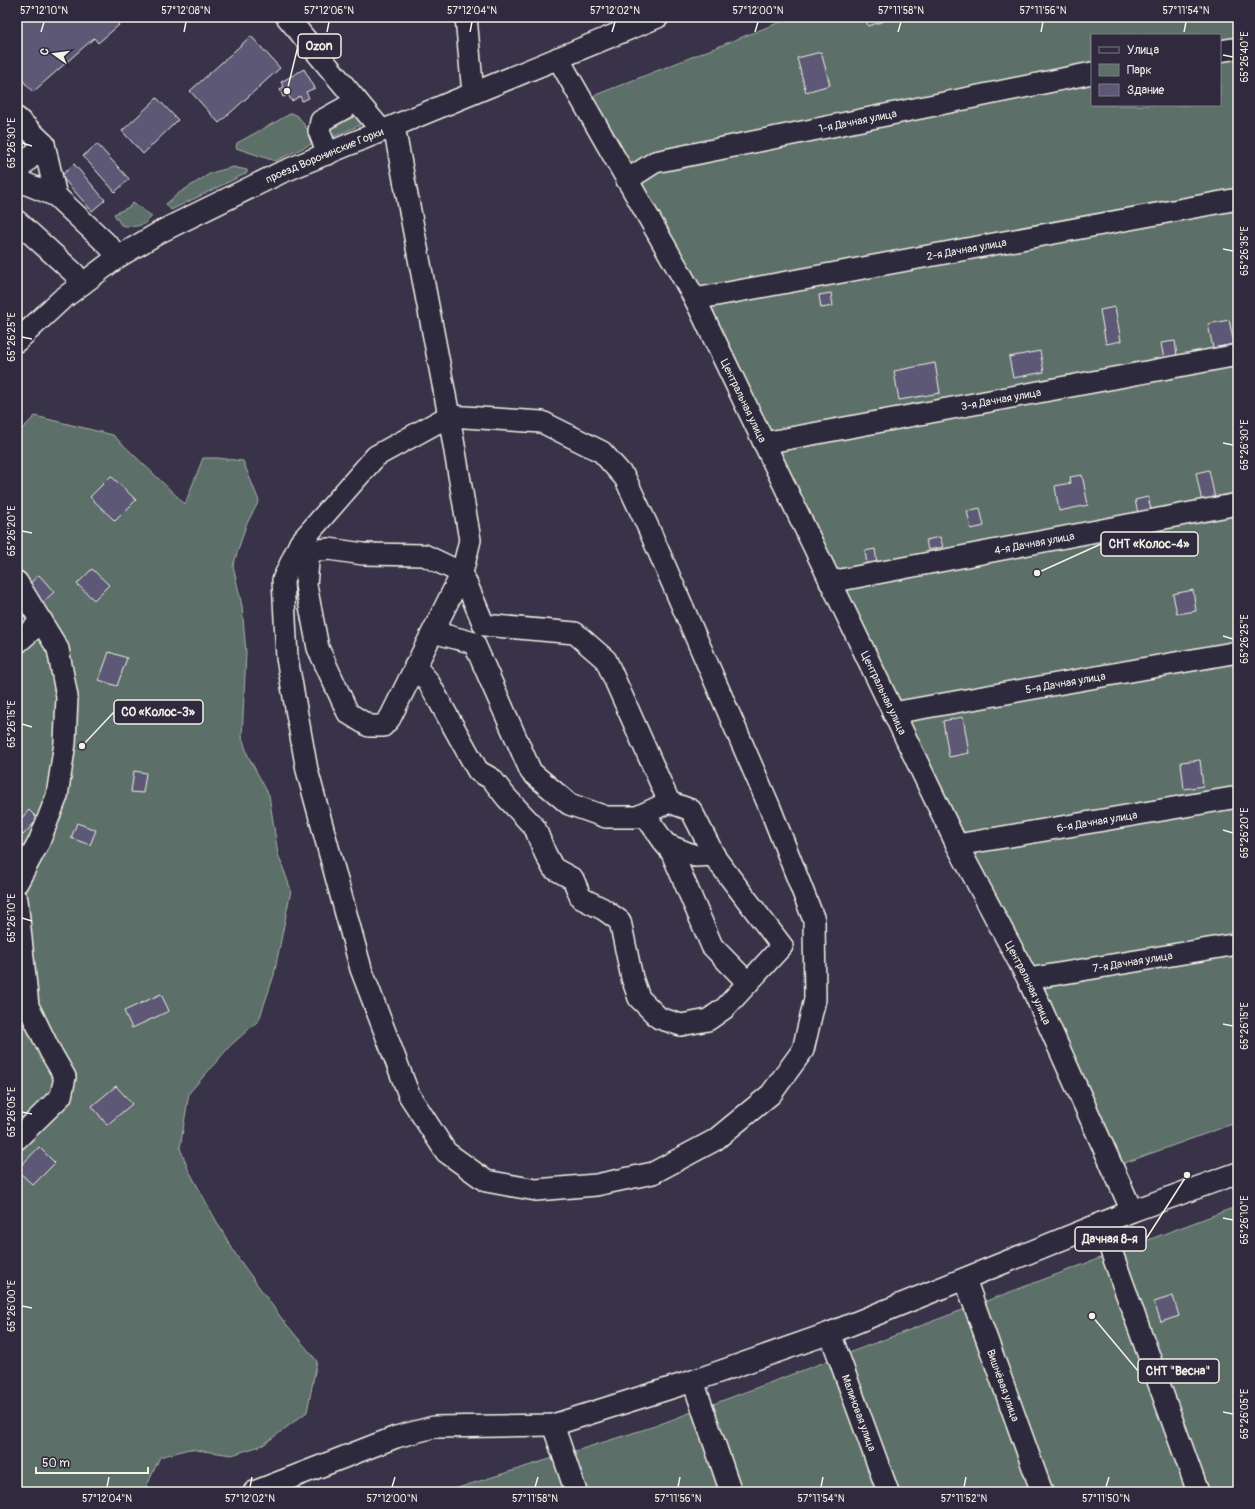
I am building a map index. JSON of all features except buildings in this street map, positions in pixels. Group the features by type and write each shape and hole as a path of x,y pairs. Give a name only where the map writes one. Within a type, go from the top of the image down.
{"street":[{"path":"287,17 357,102 388,129 449,416 470,540 462,573 390,718 384,726 369,726 348,713 318,648 306,585 304,547"},
{"path":"466,17 474,92"},
{"name":"проезд Воронинские Горки","path":"17,341 61,300 118,257 189,217 280,173 658,17"},
{"path":"1221,50 1238,48"},
{"name":"Центральная улица","path":"558,58 695,299 957,845 1028,979 1132,1211"},
{"name":"1-я Дачная улица","path":"627,180 655,162 1091,73"},
{"path":"328,154 319,131 321,120 357,102"},
{"path":"17,118 44,144 56,196"},
{"path":"17,171 44,144"},
{"path":"17,180 56,196 109,246 118,257"},
{"name":"2-я Дачная улица","path":"695,299 1238,199"},
{"path":"17,221 74,273 82,284"},
{"name":"3-я Дачная улица","path":"764,443 1238,355"},
{"path":"449,416 542,422 602,452 625,478 648,527 770,808 814,920 815,999 803,1050 771,1094 715,1140 653,1173 596,1185 536,1190 486,1181 446,1152 409,1095 361,969 307,770 287,658 284,580 304,547 376,456 449,416"},
{"name":"4-я Дачная улица","path":"830,582 1238,504"},
{"path":"304,547 329,548 363,554 424,555 462,573 484,625 575,634 606,660 669,802"},
{"path":"17,582 58,649 67,697 65,744 57,796 39,842 17,883"},
{"path":"17,643 42,621"},
{"path":"415,666 428,681 478,771 492,778 535,828 553,868 573,879 581,898 620,921 632,978 639,998 659,1018 681,1025 708,1020 726,1008 782,946 714,855 691,810 669,802 637,817 606,817 569,804 531,772 474,643 433,632"},
{"name":"5-я Дачная улица","path":"893,713 1238,652"},
{"name":"6-я Дачная улица","path":"957,845 1238,797"},
{"path":"644,814 672,854 712,946 748,983"},
{"path":"665,844 695,856 714,855"},
{"path":"17,900 28,1006 50,1051 65,1077 61,1096 17,1138"},
{"name":"7-я Дачная улица","path":"1028,979 1238,944"},
{"path":"254,1492 295,1485 396,1437 434,1427 553,1425 693,1381 830,1334 1132,1211 1238,1173"},
{"path":"1100,1224 1198,1492"},
{"name":"Вишнёвая улица","path":"965,1278 1042,1492"},
{"name":"Малиновая улица","path":"830,1334 888,1492"},
{"path":"693,1381 731,1492"},
{"path":"553,1425 576,1492"}],"green space":[{"path":"793,17 1238,17 1238,1122 1119,1165 960,835 588,98"},
{"path":"292,113 298,116 316,142 275,161 236,148 237,143"},
{"path":"361,113 369,121 329,139 325,132"},
{"path":"233,167 247,170 247,173 171,210 166,204 179,193 211,173"},
{"path":"133,203 152,216 149,220 138,226 121,225 114,214 129,207"},
{"path":"35,416 113,435 185,504 203,458 243,461 259,501 246,525 233,566 242,606 246,653 242,737 248,756 269,795 278,854 291,890 274,975 259,1020 230,1046 189,1093 180,1148 188,1169 236,1255 282,1319 317,1361 307,1412 263,1445 232,1455 189,1449 160,1457 144,1492 17,1492 17,434"},
{"path":"1238,1206 1238,1492 445,1492 655,1426"}],"place":[{"name":"Ozon","path":"287,91"},
{"name":"СНТ «Колос-4»","path":"1037,573"},
{"name":"СО «Колос-3»","path":"82,746"},
{"name":"Дачная 8-я","path":"1187,1175"},
{"name":"СНТ \"Весна\"","path":"1092,1316"}]}
